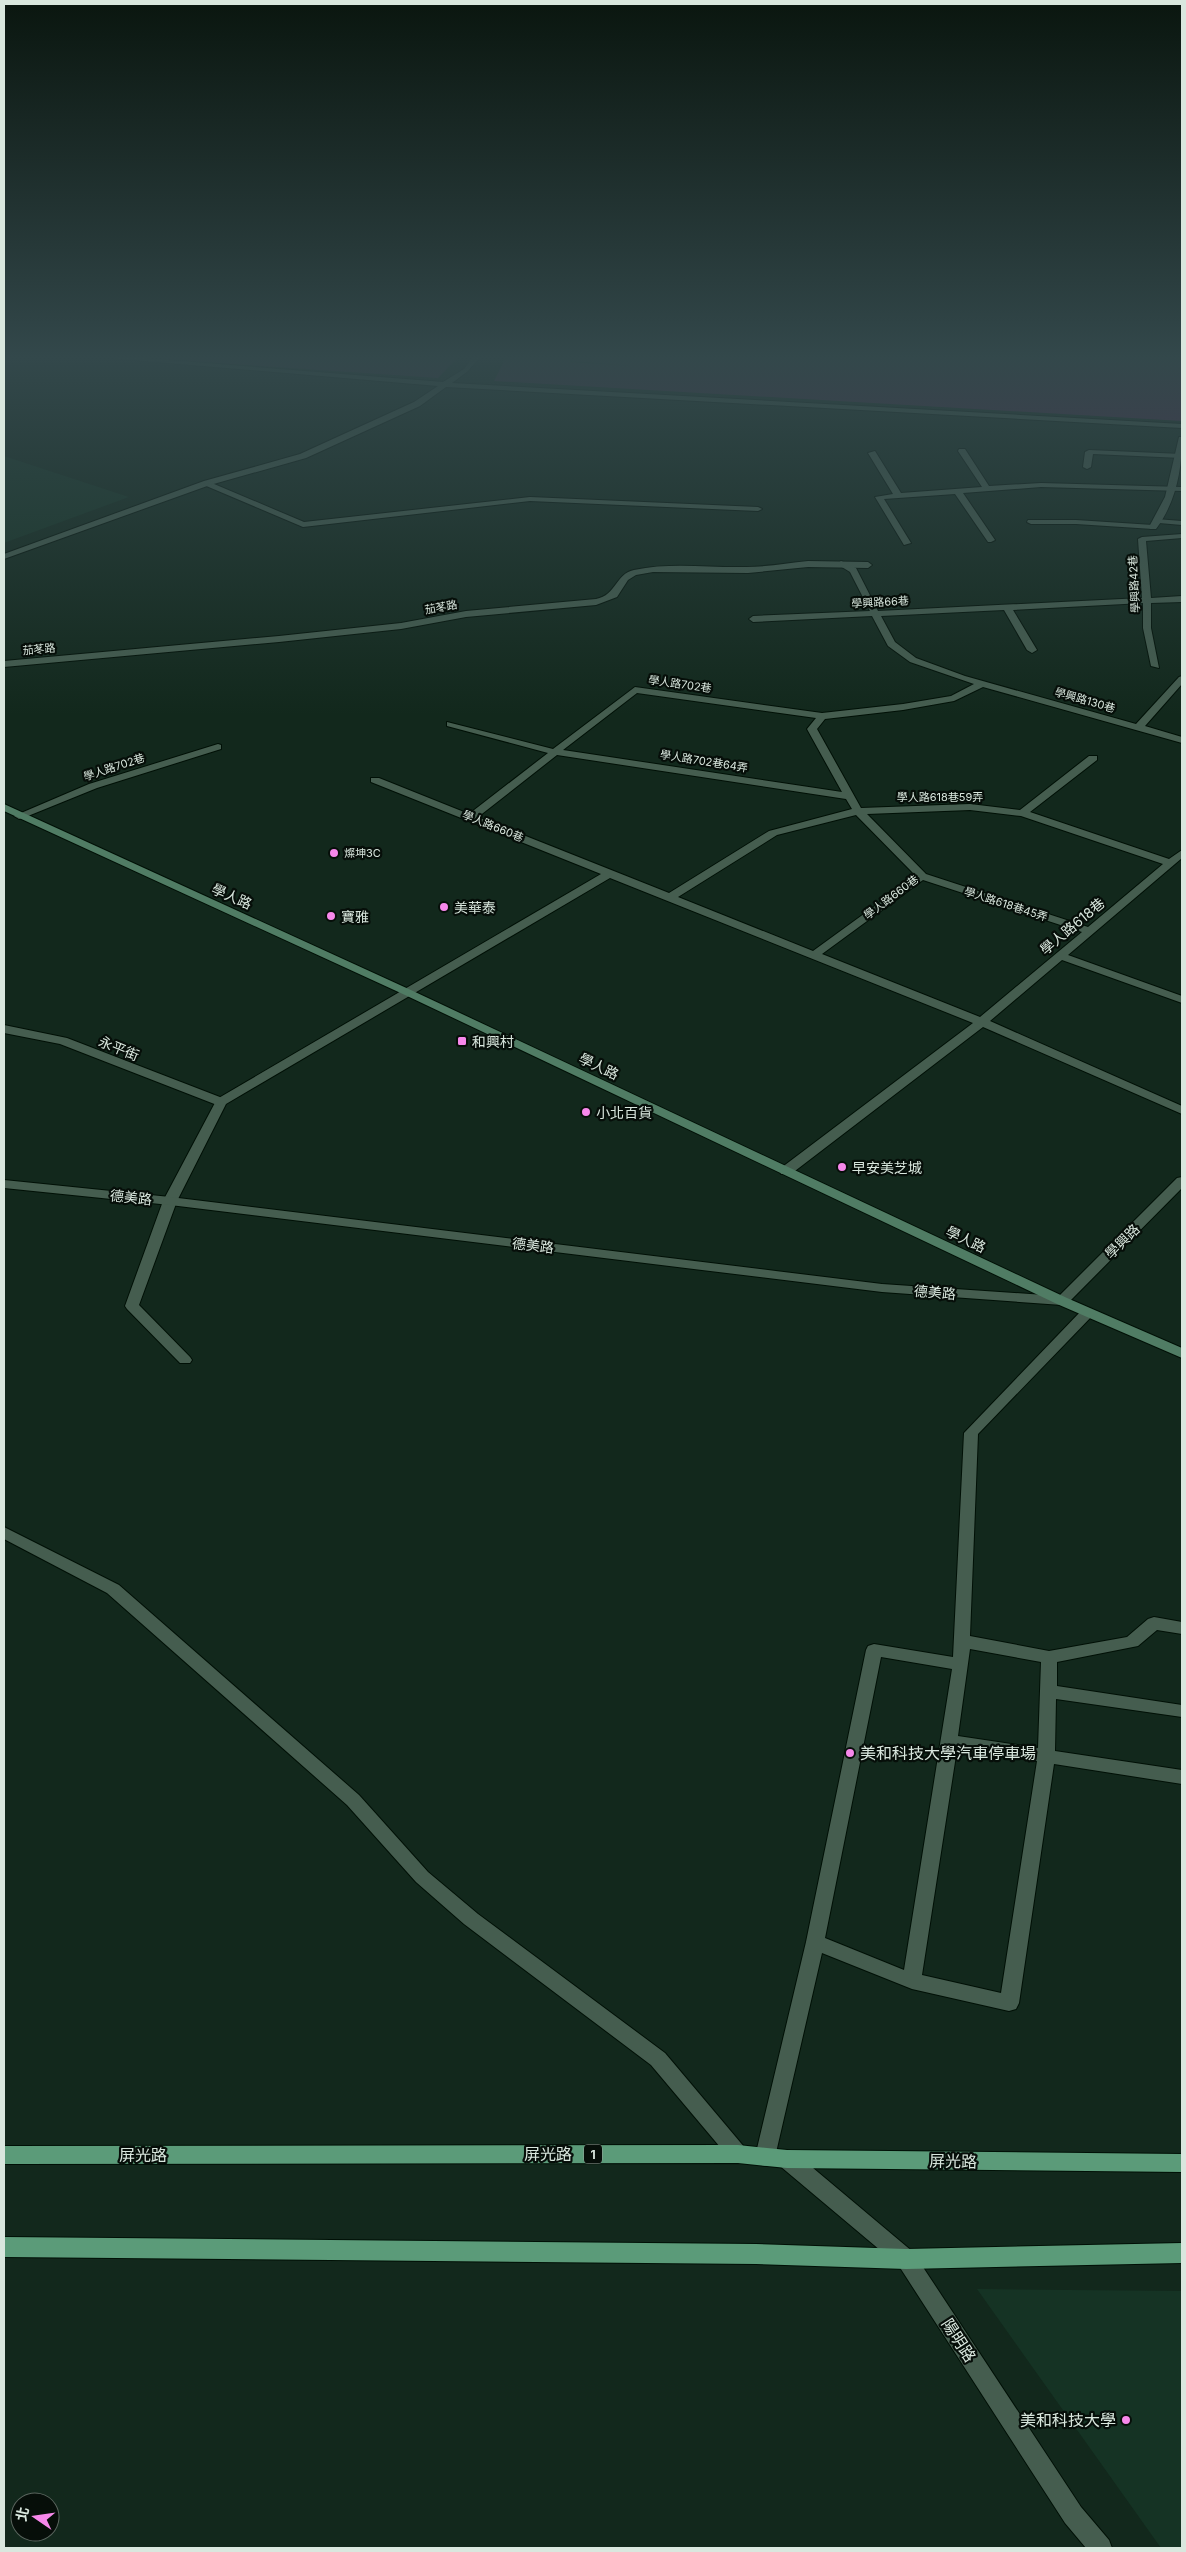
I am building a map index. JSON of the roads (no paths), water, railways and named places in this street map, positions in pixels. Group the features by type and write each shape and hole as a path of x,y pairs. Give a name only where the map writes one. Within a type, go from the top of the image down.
{"main road":[{"name":"學人路","path":"4,807 19,816 409,993 1062,1301 1182,1353"},
{"name":"屏光路","path":"4,2155 738,2154 787,2159 1182,2163"},
{"path":"4,2247 756,2254 906,2259 1182,2253"}],"street":[{"path":"4,557 207,483 232,476"},
{"path":"886,476 898,495"},
{"path":"979,476 987,489"},
{"path":"1156,524 1174,476"},
{"path":"207,483 304,525 530,499 758,509"},
{"path":"907,543 879,497 1041,485 1182,489"},
{"path":"957,491 991,540"},
{"path":"1031,522 1182,523"},
{"name":"學興路42巷","path":"1156,666 1147,628 1147,600 1142,539 1182,536"},
{"name":"茄苳路","path":"4,664 278,639 401,626 466,614 596,602 608,600 617,594 624,579 653,569 748,570 808,564 868,565"},
{"name":"學興路130巷","path":"841,564 853,570 891,644 913,660 981,684 1182,740"},
{"name":"學興路66巷","path":"753,619 1182,599"},
{"path":"1007,607 1032,650"},
{"path":"1138,728 1182,679"},
{"path":"858,811 812,729 822,716 903,707 954,698 981,684"},
{"name":"學人路702巷","path":"470,818 635,690 822,716"},
{"path":"450,724 555,752"},
{"name":"學人路702巷","path":"19,816 93,786 218,747"},
{"name":"學人路702巷64弄","path":"555,752 849,796"},
{"path":"1022,813 1093,758"},
{"name":"學人路660巷","path":"375,780 982,1022"},
{"name":"學人路618巷59弄","path":"670,897 773,833 858,811 970,807 1022,813 1171,863"},
{"name":"學人路660巷","path":"814,955 922,876 858,811"},
{"name":"學人路618巷","path":"786,1171 982,1022 1182,853"},
{"path":"185,1360 132,1306 170,1201 221,1102 610,873"},
{"name":"學人路618巷45弄","path":"922,876 1090,931"},
{"path":"1060,956 1182,1000"},
{"path":"982,1022 1182,1110"},
{"name":"永平街","path":"4,1029 62,1041 221,1102"},
{"name":"學興路","path":"1062,1301 1182,1181"},
{"name":"德美路","path":"4,1184 170,1201 882,1288 1062,1301"},
{"path":"912,1981 961,1664 971,1433 1088,1312"},
{"path":"4,1532 112,1589 353,1800 422,1877 457,1907 658,2059 738,2154"},
{"path":"962,1641 1049,1656 1132,1642 1154,1623 1182,1628"},
{"path":"765,2157 816,1942 874,1650 961,1664"},
{"path":"816,1942 912,1981 1009,2003 1046,1756 1049,1656"},
{"path":"1048,1691 1182,1711"},
{"path":"949,1741 1182,1778"},
{"name":"陽明路","path":"787,2159 906,2259 1073,2515 1101,2548"}],"place":[{"name":"燦坤3C","path":"334,853"},
{"name":"美華泰","path":"444,907"},
{"name":"寶雅","path":"331,916"},
{"name":"和興村","path":"462,1041"},
{"name":"小北百貨","path":"586,1112"},
{"name":"早安美芝城","path":"842,1167"},
{"name":"美和科技大學汽車停車場","path":"850,1753"},
{"name":"美和科技大學","path":"1126,2420"}]}
